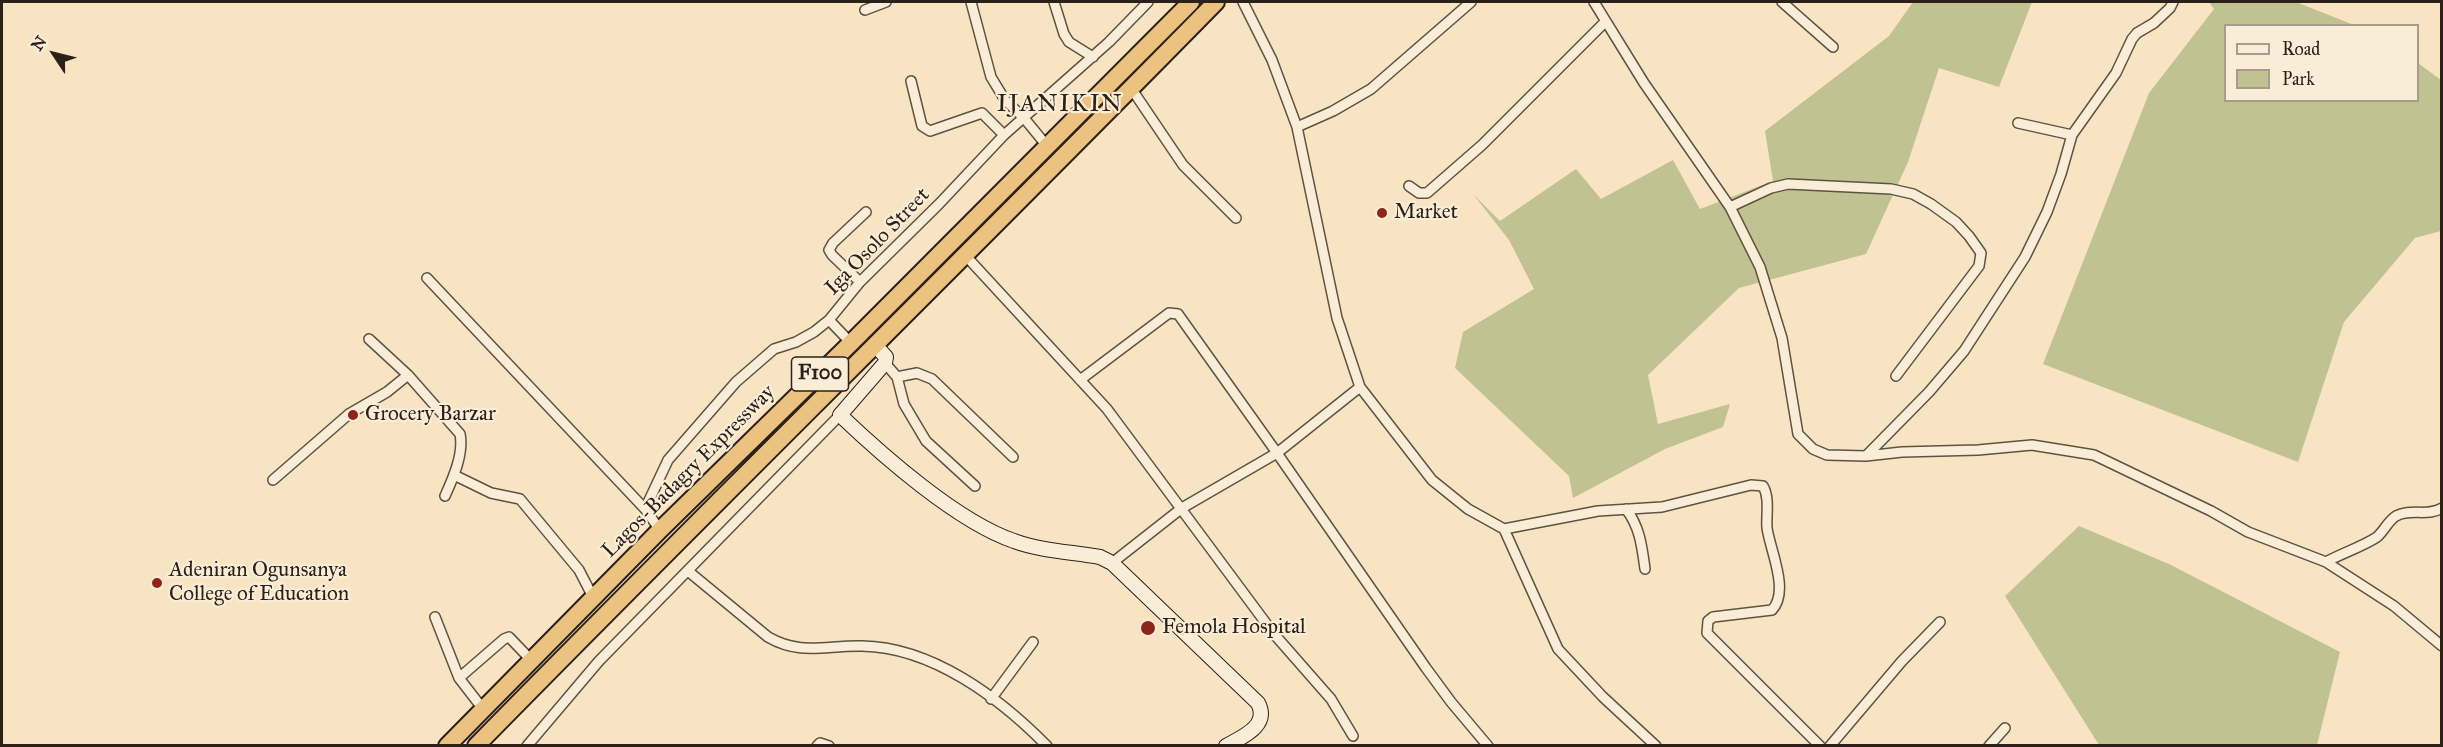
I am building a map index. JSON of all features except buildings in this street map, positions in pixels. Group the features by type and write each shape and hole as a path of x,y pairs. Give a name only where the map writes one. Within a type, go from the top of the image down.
{"highway":[{"name":"Lagos-Badagry Expressway","path":"447,746 660,530 851,344 1191,2"},
{"name":"Lagos-Badagry Expressway","path":"476,746 669,549 1216,2"}],"street":[{"path":"865,10 886,2"},
{"path":"971,2 992,77 1005,100 1024,118 1047,146"},
{"path":"1054,2 1064,34 1069,42 1093,57"},
{"name":"Iga Osolo Street","path":"645,509 668,460 736,382 774,349 796,342 829,320 860,282 939,204 1004,135 1093,57 1148,2"},
{"path":"1243,2 1272,60 1297,127 1337,318 1360,387 1432,480 1484,520 1504,529 1598,511 1662,507 1756,484 1763,486 1766,494 1767,529 1778,573 1778,601 1772,610 1713,617 1708,621 1707,633 1820,746"},
{"path":"1297,127 1333,111 1371,89 1471,2"},
{"path":"1594,2 1644,83 1730,207 1760,267 1782,338 1798,434 1813,450 1827,455 1866,456 2032,445 2062,448 2094,455 2211,511 2248,532 2326,562 2394,606 2442,646"},
{"path":"1782,2 1833,47"},
{"path":"1866,456 1929,392 1964,351 2025,257 2047,212 2072,135 2116,73 2132,39 2163,15 2173,2"},
{"path":"1408,186 1419,193 1427,194 1482,145 1605,22"},
{"path":"911,81 922,126 926,129 930,131 982,113 1004,135"},
{"path":"1131,88 1183,165 1236,218"},
{"path":"2018,123 2072,135"},
{"path":"1730,207 1771,188 1788,184 1871,187 1913,194 1956,222 1978,248 1981,261 1974,274 1896,376"},
{"path":"860,282 829,250 833,243 866,212"},
{"path":"965,255 1107,409 1274,634 1331,699 1353,736"},
{"path":"427,278 645,509 660,530"},
{"path":"1080,380 1174,312 1277,453 1426,668 1488,746"},
{"path":"829,320 851,344"},
{"path":"369,339 408,375 460,434 462,441 454,475 445,496"},
{"path":"527,746 599,661 840,415 885,363 884,352 875,345"},
{"path":"885,363 897,377 904,404 926,441 975,486"},
{"path":"897,377 917,373 932,379 1013,457"},
{"path":"273,480 348,414 387,392 408,375"},
{"path":"1112,564 1182,508 1277,453 1360,387"},
{"path":"840,415 881,452 958,512 989,529 1013,541 1100,557 1112,564 1258,703 1262,711 1260,721 1251,733 1231,744"},
{"path":"454,475 491,493 520,499 579,570 594,599"},
{"path":"2326,562 2374,538 2385,530 2395,517 2406,513 2428,513 2442,508"},
{"path":"1626,509 1634,519 1645,569"},
{"path":"1504,529 1558,649 1603,697 1656,746"},
{"path":"688,571 768,637 782,645 800,649 862,646 899,651 952,670 1033,731 1047,746"},
{"path":"435,617 459,678 483,709"},
{"path":"1830,746 1902,661 1940,622"},
{"path":"459,678 509,637 532,660"},
{"path":"991,699 1033,642"},
{"path":"1989,746 2005,728"},
{"path":"817,746 825,743 829,746"}],"green space":[{"path":"1913,2 2032,2 1999,87 1939,68 1908,162 1866,254 1739,288 1648,375 1658,424 1730,404 1723,427 1665,449 1573,498 1569,476 1455,368 1463,332 1534,289 1509,240 1473,194 1500,221 1576,169 1601,199 1673,160 1700,209 1773,181 1765,131 1889,36"},
{"path":"2209,2 2296,2 2351,24 2224,24 2224,102 2419,102 2419,64 2441,80 2441,231 2415,238 2344,322 2298,462 2043,364 2149,93 2214,9"},
{"path":"2079,526 2169,564 2340,652 2317,745 2099,745 2005,596"}],"place":[{"name":"Market","path":"1382,213"},
{"name":"Grocery Barzar","path":"353,415"},
{"name":"Adeniran Ogunsanya College of Education","path":"157,583"},
{"name":"Femola Hospital","path":"1148,628"}],"district":[{"name":"IJANIKIN","path":"1060,105"}]}
